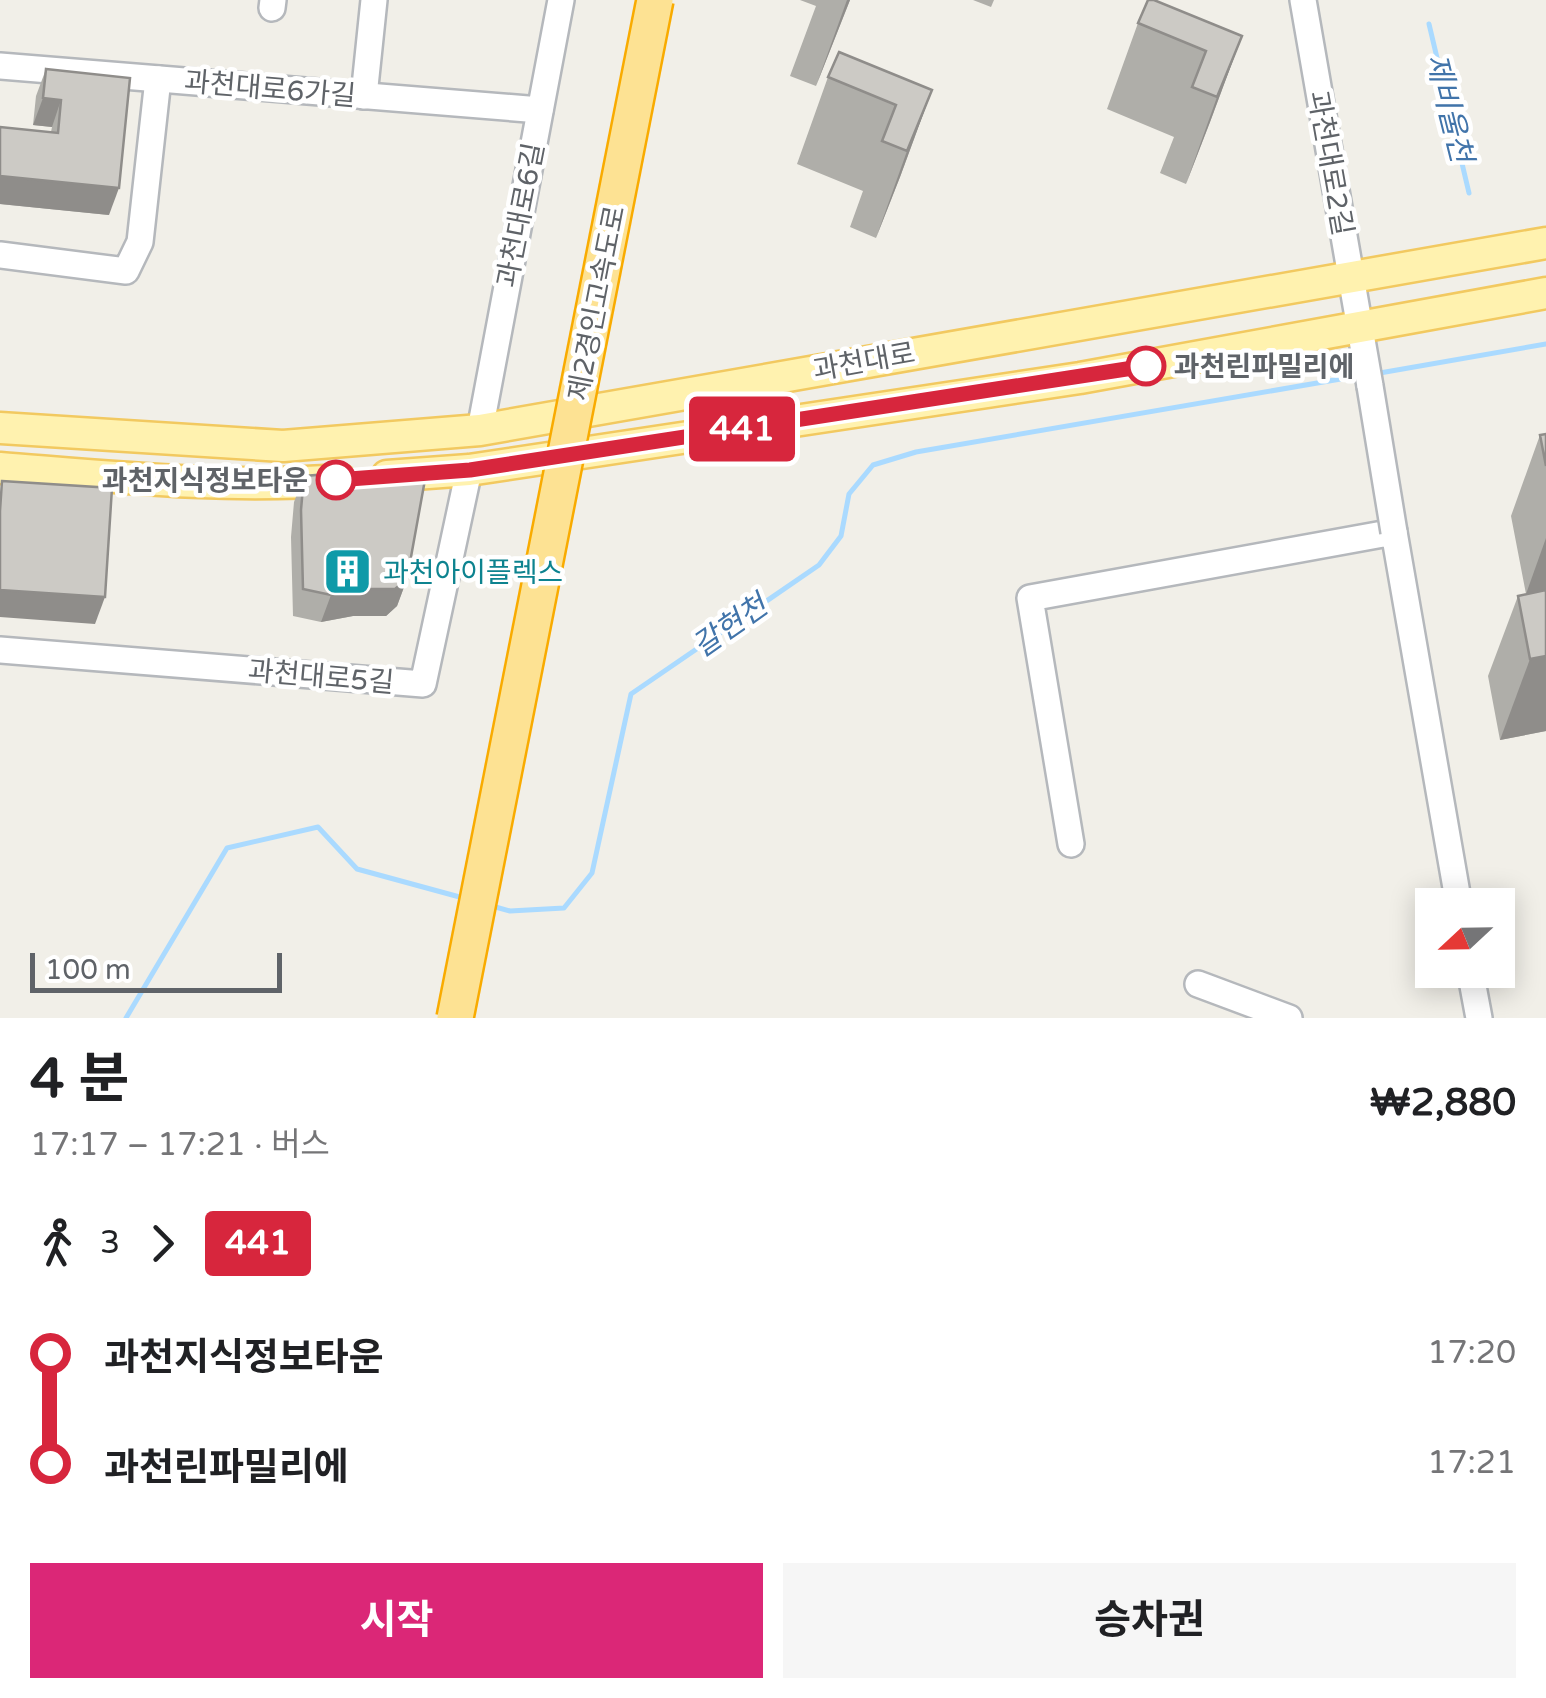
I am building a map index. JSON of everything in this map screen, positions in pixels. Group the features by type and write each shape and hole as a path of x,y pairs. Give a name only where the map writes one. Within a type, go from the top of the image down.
{"highway":[{"name":"제2경인고속도로","path":"434,1018 634,0"},
{"name":"제2경인고속도로","path":"455,1018 656,0"}],"main road":[{"name":"과천대로","path":"0,428 283,446 480,430 1546,244"},
{"name":"과천대로","path":"0,468 146,480 276,484 470,470 1080,378 1546,292"}],"street":[{"path":"364,96 374,0"},
{"name":"과천대로6길","path":"480,430 560,0"},
{"name":"과천대로2길","path":"1303,0 1456,888"},
{"name":"과천대로6가길","path":"0,66 540,110"},
{"path":"0,254 126,271 140,242 158,79"},
{"name":"과천대로5길","path":"0,650 423,684 470,470"},
{"path":"1071,844 1030,598 1394,532"},
{"path":"1198,984 1289,1018"},
{"path":"1473,988 1478,1018"}],"building":[{"path":"1148,0 1242,36 1217,97 1192,87 1206,51 1138,23"},
{"path":"839,52 932,90 907,151 882,141 896,105 828,77"},
{"path":"46,69 130,78 119,188 0,176 0,127 58,133 61,100 43,98"},
{"path":"1546,434 1546,466 1540,435"},
{"name":"과천아이플렉스","path":"416,467 426,474 407,579 395,589 331,595 303,589 304,476"},
{"path":"2,481 112,488 105,597 0,590"},
{"path":"1546,590 1546,656 1530,659 1518,596"}],"waterway":[{"name":"제비울천","path":"1429,24 1469,193"},
{"name":"갈현천","path":"1374,374 1546,344"},
{"name":"갈현천","path":"492,906 510,911 564,908 592,873 631,694 819,565 841,536 849,494 873,465 916,452 1358,376"},
{"name":"갈현천","path":"126,1018 227,848 318,827 357,869 467,899"}],"bus line":[{"name":"441","path":"336,480 470,470 1146,366"}],"place":[{"name":"과천린파밀리에","path":"1146,366"},
{"name":"과천지식정보타운","path":"336,480"},
{"name":"과천아이플렉스","path":"348,572"}]}
